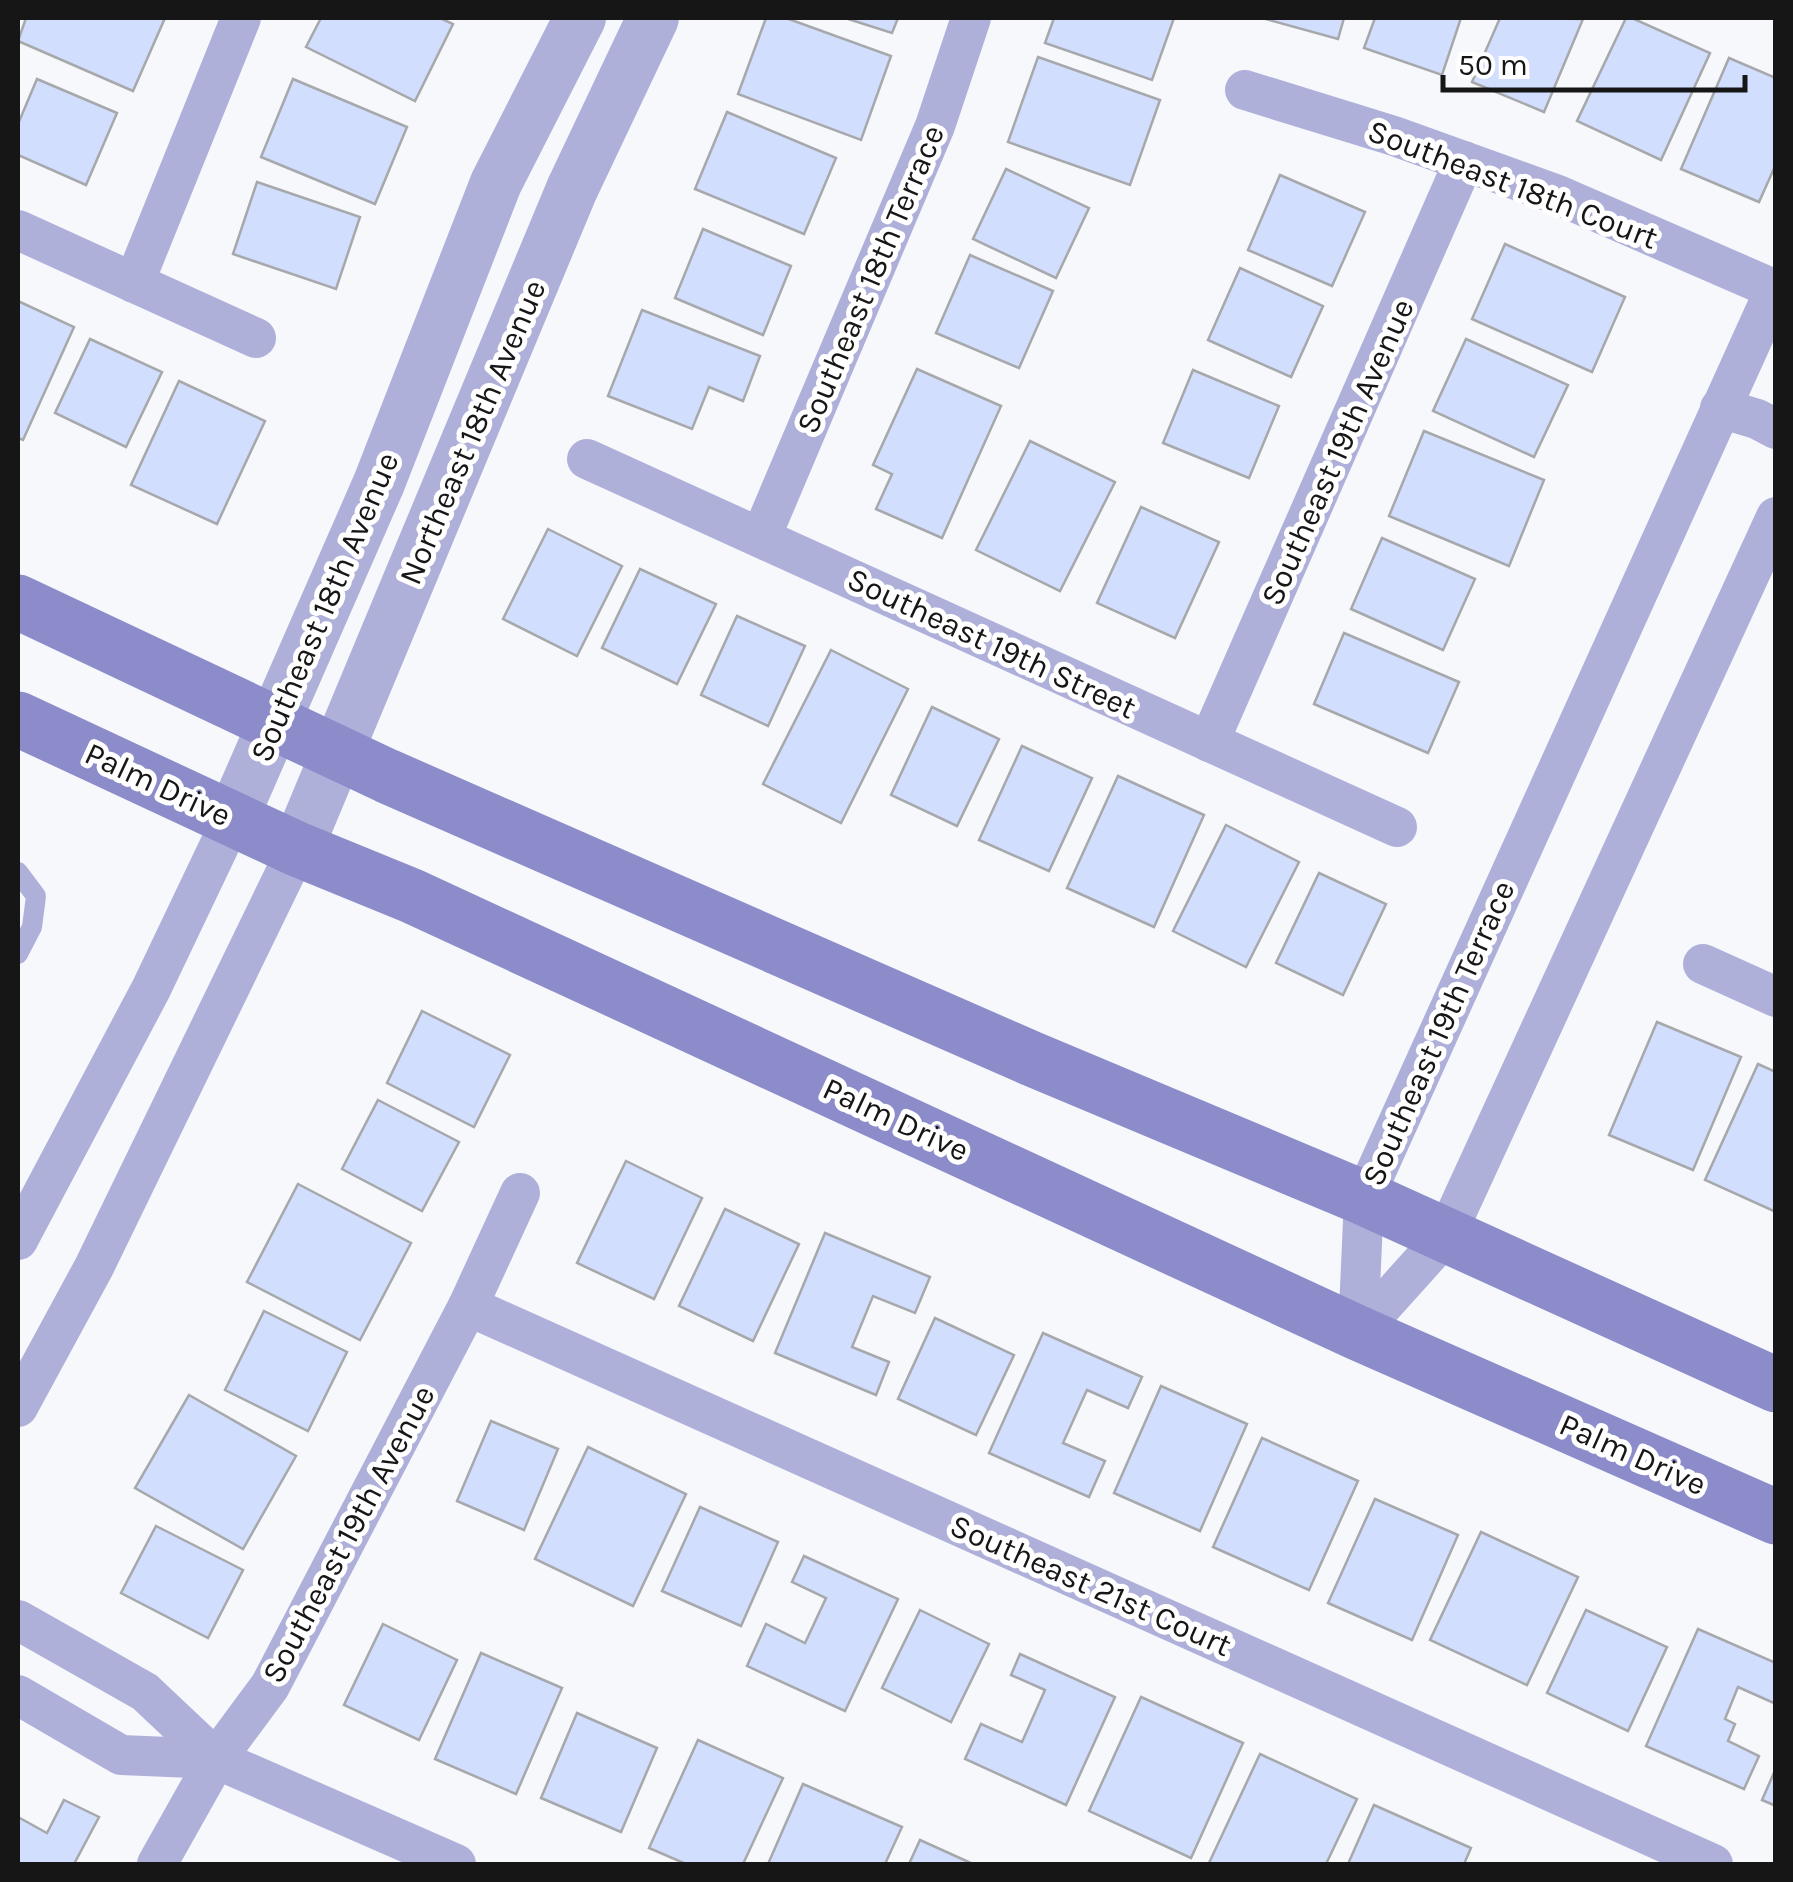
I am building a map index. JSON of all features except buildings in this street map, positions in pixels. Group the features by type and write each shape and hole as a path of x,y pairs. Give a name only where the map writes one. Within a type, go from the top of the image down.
{"main road":[{"path":"18,602 336,754 1030,1058 1364,1198 1776,1385"},
{"name":"Palm Drive","path":"18,719 298,850 412,896 1358,1333 1776,1517"}],"street":[{"path":"134,284 241,18"},
{"name":"Southeast 18th Avenue","path":"18,1240 151,989 232,819 379,483 496,183 580,18"},
{"name":"Northeast 18th Avenue","path":"298,850 572,189 653,18"},
{"name":"Southeast 18th Terrace","path":"760,537 935,126 972,18"},
{"name":"Southeast 18th Court","path":"1245,90 1558,195 1775,289"},
{"name":"Southeast 19th Avenue","path":"1210,742 1464,161"},
{"path":"18,230 256,338"},
{"name":"Southeast 19th Terrace","path":"1358,1333 1364,1198 1775,289"},
{"path":"1720,408 1776,429"},
{"name":"Southeast 19th Street","path":"587,459 1397,827"},
{"path":"1358,1333 1446,1234 1776,517"},
{"path":"18,1407 94,1267 298,850"},
{"path":"1703,964 1776,997"},
{"name":"Southeast 19th Avenue","path":"157,1864 216,1760 270,1686 468,1306 520,1193"},
{"name":"Southeast 21st Court","path":"468,1306 1713,1864"},
{"path":"18,1620 144,1692 216,1760 456,1864"},
{"path":"18,1696 120,1755 216,1760"}],"lane":[{"path":"18,872 36,896 32,927 18,954"}]}
